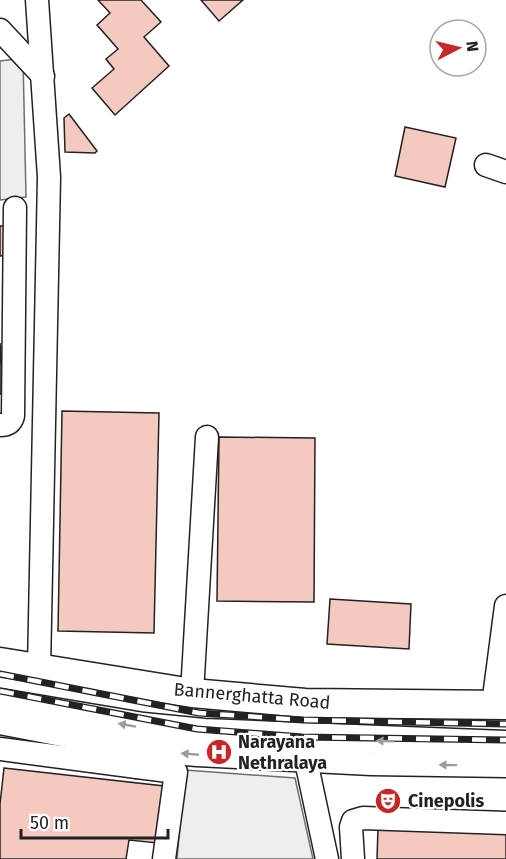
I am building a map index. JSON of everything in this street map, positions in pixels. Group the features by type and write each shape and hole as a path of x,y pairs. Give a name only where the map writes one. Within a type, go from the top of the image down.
{"main road":[{"name":"Bannerghatta Road","path":"0,662 192,693 305,703 499,705"},
{"name":"Bannerghatta Road","path":"0,704 143,727 306,749 506,745"}],"street":[{"path":"37,0 49,177 39,669"},
{"path":"0,30 43,75"},
{"path":"0,425 7,425 12,421 13,416 7,209 49,205"},
{"path":"13,370 45,369"},
{"path":"192,693 207,436"},
{"path":"499,705 506,606"},
{"path":"0,723 139,759 176,772 164,859"},
{"path":"0,749 139,759 306,749 372,764 506,766"},
{"path":"306,749 327,859"},
{"path":"353,859 351,827 353,821 363,818 506,823"}],"shaded area":[{"path":"23,58 26,197 0,200 0,61"},
{"path":"185,770 295,778 313,859 177,859"}],"building":[{"path":"98,0 141,0 161,22 144,37 169,66 115,115 92,88 114,69 106,59 118,49 97,25 110,13"},
{"path":"201,0 243,0 219,21"},
{"path":"69,114 97,151 95,153 65,152 64,118"},
{"path":"405,127 456,138 445,187 395,176"},
{"path":"0,226 8,226 10,255 0,256"},
{"path":"0,343 4,394 0,394"},
{"path":"62,411 159,413 154,633 58,631"},
{"path":"219,437 315,438 314,602 217,601"},
{"path":"330,599 411,604 409,649 327,644"},
{"path":"4,768 164,786 158,843 129,840 126,859 0,859 0,804"},
{"path":"378,828 506,832 506,859 377,859"}],"railway":[{"path":"0,674 199,713 303,720 506,724"},
{"path":"0,691 197,729 302,737 506,740"}],"place":[{"name":"Narayana Nethralaya","path":"219,752"},
{"name":"Cinepolis","path":"388,801"}]}
